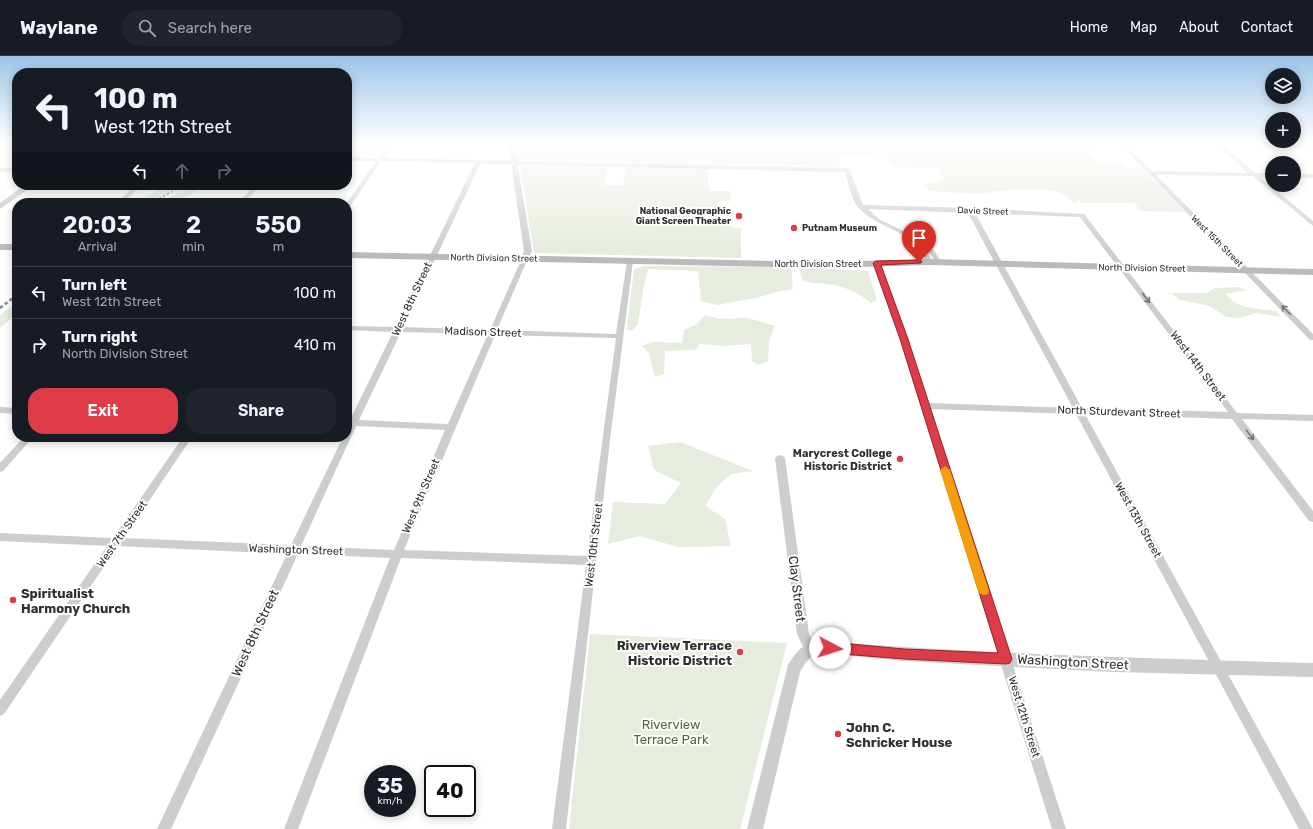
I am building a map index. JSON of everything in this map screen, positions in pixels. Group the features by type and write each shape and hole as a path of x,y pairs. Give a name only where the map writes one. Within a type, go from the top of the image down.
{"main road":[{"path":"12,198 23,190"},
{"path":"0,207 12,198"},
{"path":"0,247 12,247"},
{"name":"North Division Street","path":"352,255 825,265 934,262 999,265 1313,272"}],"street":[{"path":"352,200 366,179"},
{"name":"West 8th Street","path":"352,419 398,330 470,179"},
{"name":"West 9th Street","path":"291,829 397,554 528,251 517,179"},
{"path":"850,179 858,203 861,207 878,221 904,233 918,243 934,262"},
{"name":"West 15th Street","path":"1156,179 1313,338"},
{"path":"1259,179 1313,224"},
{"path":"125,198 134,190"},
{"path":"246,198 253,190"},
{"name":"Davie Street","path":"861,207 884,209 1082,214"},
{"path":"873,216 884,209"},
{"name":"West 13th Street","path":"970,210 1306,829"},
{"name":"West 14th Street","path":"1082,214 1313,518"},
{"name":"West 10th Street","path":"559,829 630,261"},
{"name":"West 12th Street","path":"876,263 904,339 1059,829"},
{"name":"Madison Street","path":"352,328 620,336"},
{"name":"North Sturdevant Street","path":"925,406 1313,418"},
{"path":"0,410 12,411"},
{"path":"352,423 451,427"},
{"path":"0,469 24,442"},
{"name":"West 7th Street","path":"0,710 185,442"},
{"name":"West 8th Street","path":"164,829 345,442"},
{"name":"Clay Street","path":"780,458 803,634 810,649"},
{"name":"Washington Street","path":"0,537 592,561"},
{"name":"Washington Street","path":"810,649 830,648 904,654 1113,665 1313,670"},
{"path":"755,829 793,670 801,657 810,649"}],"green space":[{"path":"522,179 606,179 605,185 623,185 624,179 708,179 709,191 730,191 731,201 720,201 712,216 719,224 741,229 741,258 534,253"},
{"path":"944,179 1152,179 1185,212 1141,211 1134,203 1081,203 1078,200 1075,204 1067,196 1052,190 1011,189 979,194 931,191 922,185"},
{"path":"158,190 171,190 155,198 144,198"},
{"path":"183,190 197,190 184,198 169,198"},
{"path":"645,266 791,267 793,289 717,305 701,301 698,271 648,269 638,324 632,331 627,329 634,269"},
{"path":"799,267 868,271 877,300 871,303 858,294 844,288 834,285 810,283 802,280"},
{"path":"1237,287 1247,290 1226,294 1230,299 1241,305 1255,309 1276,311 1281,317 1256,313 1240,318 1226,317 1210,306 1180,300 1171,293 1206,293 1215,288"},
{"path":"12,306 12,318 0,328 0,315"},
{"path":"705,315 719,319 748,318 775,326 769,340 768,361 758,365 752,361 751,344 724,346 700,344 696,350 665,351 664,374 655,377 649,353 642,346 653,342 682,343 684,330 697,324"},
{"path":"680,442 753,471 731,474 716,488 705,506 725,519 731,546 678,547 640,536 608,544 613,502 665,504 681,483 654,470 648,446"},
{"name":"Riverview Terrace Park","path":"590,634 787,643 740,829 569,829"}],"railway":[{"path":"160,198 175,190"},
{"path":"0,308 12,299"}],"slow traffic":[{"path":"945,470 984,591"}],"place":[{"name":"National Geographic Giant Screen Theater","path":"739,216"},
{"name":"Putnam Museum","path":"794,228"},
{"name":"Marycrest College Historic District","path":"900,459"},
{"name":"Spiritualist Harmony Church","path":"13,600"},
{"name":"Riverview Terrace Historic District","path":"740,652"},
{"name":"John C. Schricker House","path":"838,734"}],"route":[{"path":"830,648 904,654 1006,659 904,339 876,263 919,262"}]}
